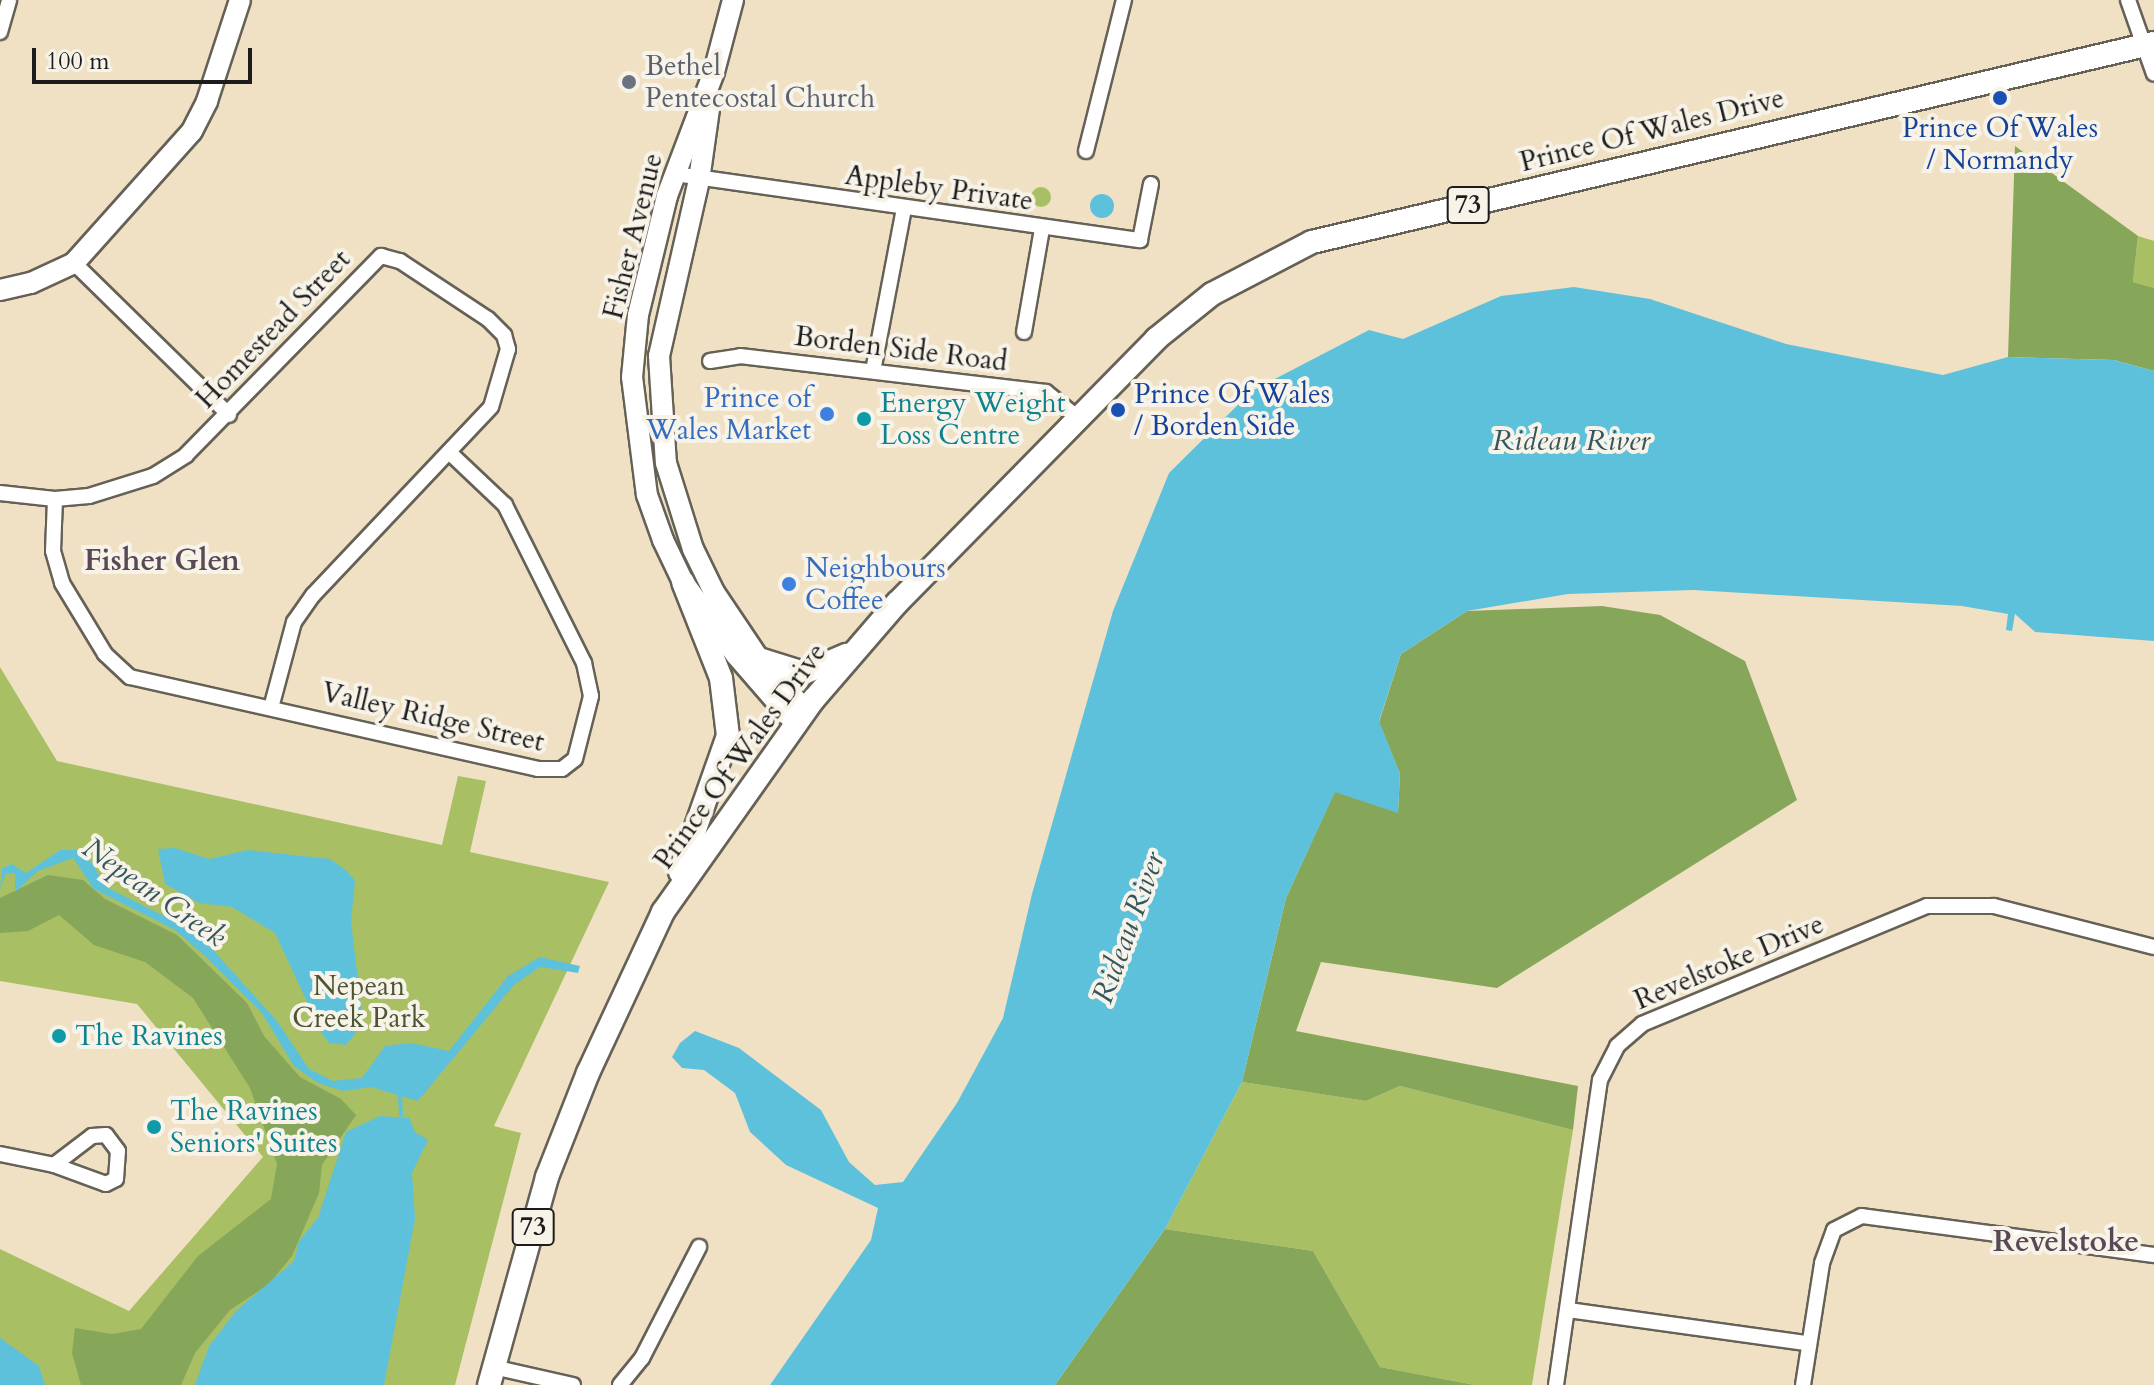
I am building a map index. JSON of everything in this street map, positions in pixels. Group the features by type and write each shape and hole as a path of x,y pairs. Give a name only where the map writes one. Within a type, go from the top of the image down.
{"main road":[{"path":"0,290 42,279 74,263 192,131 207,101 240,0"},
{"name":"Fisher Avenue","path":"733,0 714,72 675,174 638,315 632,377 641,466 663,540 683,582 736,655 801,717"},
{"name":"Prince Of Wales Drive","path":"491,1376 547,1177 588,1073 663,912 801,717 857,649 1156,339 1212,294 1312,242 2148,44"},
{"name":"Fisher Avenue","path":"714,72 699,180 659,356 666,463 693,549 714,592 801,717"},
{"path":"641,466 666,463"},
{"path":"663,912 728,736 721,678 683,582"},
{"path":"759,659 804,673 857,649"}],"street":[{"path":"0,32 9,0"},
{"path":"1086,151 1124,0"},
{"path":"2128,0 2148,44 2154,74"},
{"name":"Appleby Private","path":"675,174 1042,229 1140,240 1151,184"},
{"path":"873,371 904,208"},
{"path":"1024,332 1042,229"},
{"name":"Homestead Street","path":"0,493 55,499 89,496 153,476 186,455 229,415 369,264 381,256 390,257 504,335 508,349 491,407 313,595 294,622 271,708"},
{"path":"74,263 229,415"},
{"name":"Borden Side Road","path":"710,361 740,356 1046,392 1078,418"},
{"name":"Valley Ridge Street","path":"55,499 53,551 62,583 105,654 130,677 538,769 562,769 575,759 591,696 573,634 505,505 449,452"},
{"name":"Revelstoke Drive","path":"1556,1385 1600,1080 1617,1046 1642,1024 1927,906 1994,906 2154,947"},
{"path":"0,1154 54,1165 106,1184 116,1179 118,1151 106,1135 92,1136 54,1165"},
{"path":"1803,1385 1806,1343 1834,1230 1862,1216 2154,1255"},
{"path":"620,1385 642,1358 699,1247"},
{"path":"1568,1310 1806,1343"},
{"path":"491,1376 573,1385"}],"green space":[{"path":"2015,146 2138,236 2133,282 2154,288 2154,371 2114,360 2008,357"},
{"path":"1041,187 1048,190 1051,197 1048,204 1041,207 1034,204 1031,197 1034,190"},
{"path":"2138,236 2154,241 2154,288 2133,282"},
{"path":"1602,606 1660,615 1745,661 1797,800 1497,988 1321,962 1296,1031 1578,1086 1573,1130 1400,1086 1366,1101 1242,1082 1286,898 1335,791 1398,812 1400,774 1379,722 1401,654 1467,611"},
{"name":"Nepean Creek Park","path":"0,667 57,761 442,845 458,776 486,781 470,852 609,882 494,1126 521,1133 455,1385 0,1385 0,1249 129,1311 263,1157 137,1004 0,981"},
{"path":"48,875 83,880 105,899 177,935 247,1003 264,1036 300,1077 341,1099 356,1115 322,1165 319,1193 292,1256 269,1284 230,1310 195,1353 181,1385 81,1385 72,1353 75,1328 112,1334 141,1329 198,1256 271,1199 277,1164 250,1088 193,998 145,962 94,945 59,915 28,931 0,933 0,898"},
{"path":"1242,1082 1366,1101 1400,1086 1573,1130 1532,1385 1475,1385 1380,1367 1313,1251 1165,1229"},
{"path":"1165,1229 1313,1251 1380,1367 1475,1385 1055,1385"}],"water":[{"path":"1102,194 1110,198 1114,206 1110,214 1102,218 1094,214 1090,206 1094,198"},
{"name":"Rideau River","path":"1574,287 1650,299 1786,344 1943,375 2008,357 2114,360 2154,371 2154,641 2035,632 2015,614 2012,631 2006,630 2008,614 1962,606 1694,590 1568,594 1467,611 1401,654 1379,721 1400,774 1398,813 1335,792 1286,898 1242,1082 1165,1229 1055,1385 770,1385 871,1240 878,1208 786,1165 750,1132 735,1093 704,1070 682,1068 672,1057 680,1043 695,1031 739,1048 821,1110 849,1162 875,1185 903,1182 957,1103 1003,1018 1032,894 1113,611 1169,473 1252,391 1369,330 1403,339 1501,296"},
{"path":"175,848 209,859 248,850 330,859 347,871 355,881 351,921 363,1024 346,1045 329,1043 321,1032 275,933 232,907 199,903 165,884 158,849"},
{"name":"Nepean Creek","path":"60,850 77,850 92,863 106,887 184,926 212,949 277,1021 309,1069 333,1081 362,1078 385,1046 411,1043 449,1051 508,976 540,957 580,966 578,973 540,967 514,985 418,1101 371,1087 344,1091 318,1083 294,1066 262,1013 204,955 175,930 94,889 73,858 38,871 15,892 15,874 6,873 0,890 2,868 12,864 26,873"},
{"path":"380,1116 409,1118 415,1132 428,1140 412,1173 415,1219 384,1385 195,1385 209,1346 237,1310 294,1261 299,1241 318,1218 346,1132"},
{"path":"0,1338 39,1366 45,1385 0,1385"}],"waterway":[{"path":"400,1096 401,1115"}],"place":[{"name":"Bethel Pentecostal Church","path":"629,82"},
{"name":"Prince Of Wales / Normandy","path":"2000,98"},
{"name":"Prince Of Wales / Borden Side","path":"1118,410"},
{"name":"Prince of Wales Market","path":"827,414"},
{"name":"Energy Weight Loss Centre","path":"864,419"},
{"name":"Neighbours Coffee","path":"789,584"},
{"name":"The Ravines","path":"59,1036"},
{"name":"The Ravines Seniors' Suites","path":"154,1127"}],"district":[{"name":"Fisher Glen","path":"162,561"},
{"name":"Revelstoke","path":"2066,1242"}]}
